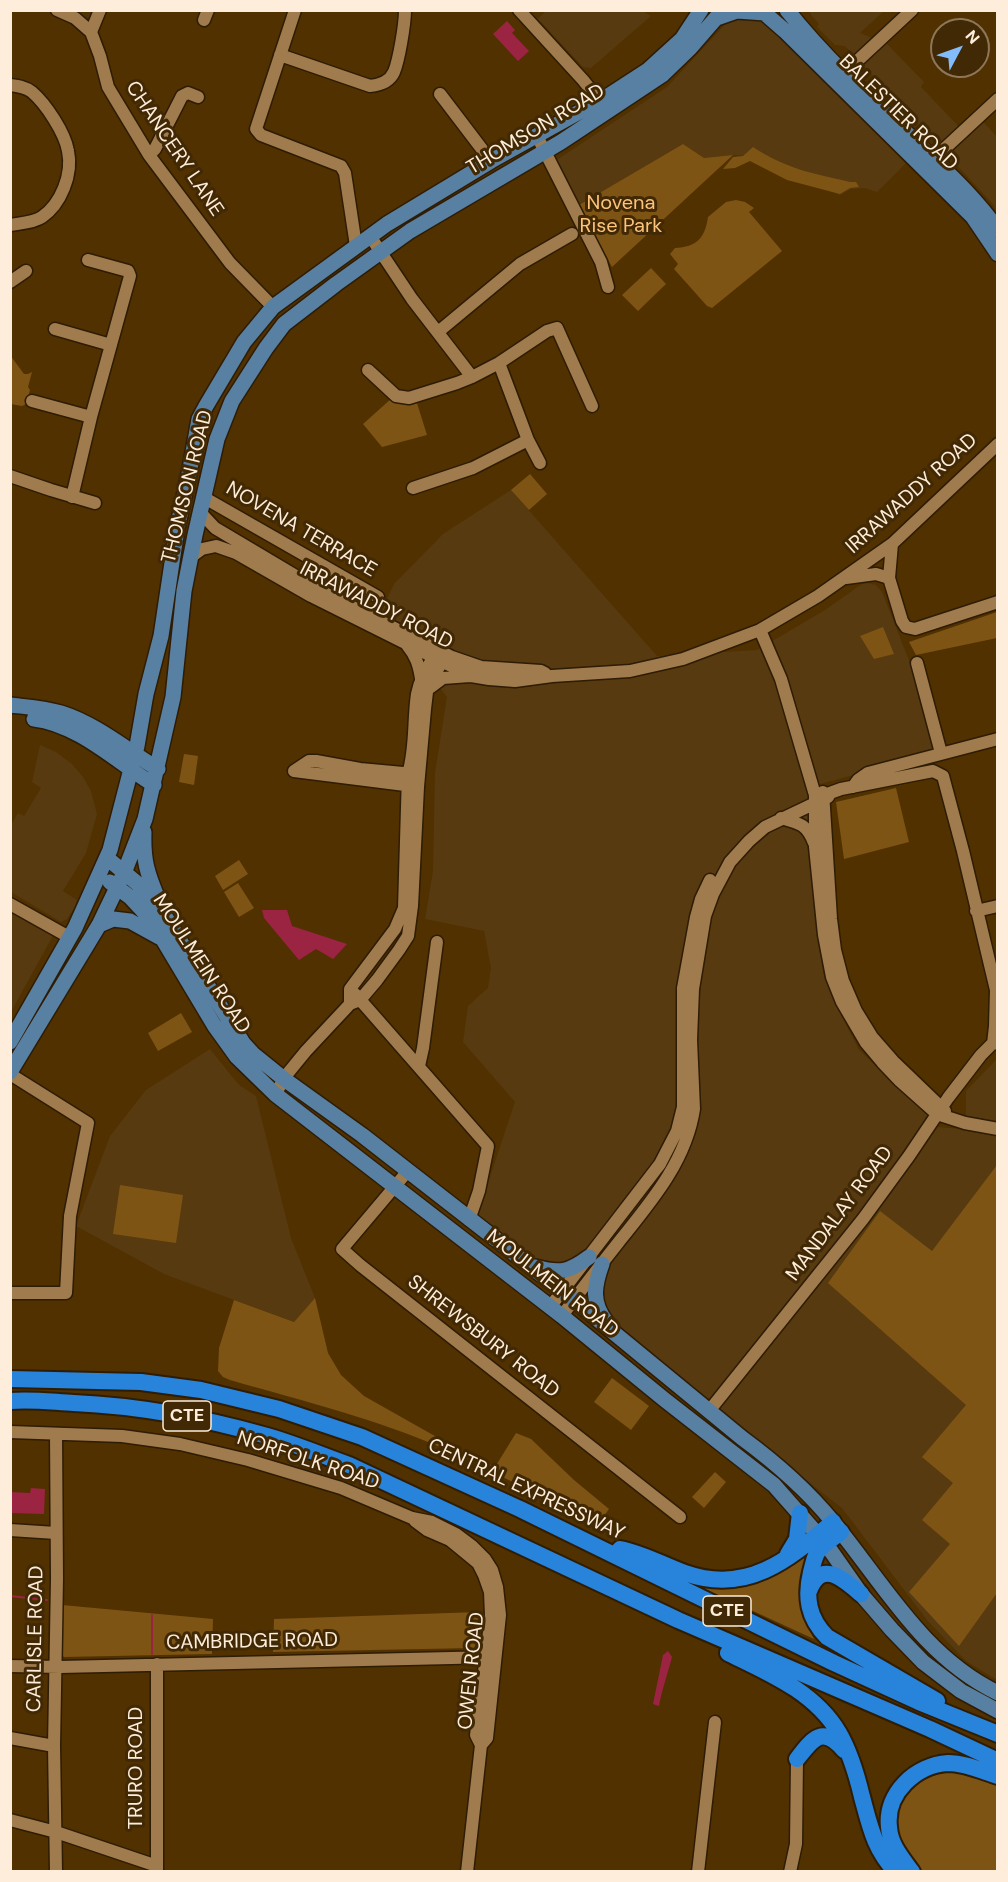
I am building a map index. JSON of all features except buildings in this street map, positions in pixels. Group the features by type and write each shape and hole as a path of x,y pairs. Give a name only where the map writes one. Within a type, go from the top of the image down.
{"highway":[{"name":"CENTRAL EXPRESSWAY","path":"10,1379 141,1382 201,1390 279,1409 370,1441 520,1509 834,1663 919,1702 998,1734"},
{"name":"CTE","path":"15,1401 135,1408 195,1417 269,1436 348,1465 678,1620 998,1761"},
{"path":"784,1560 797,1539 800,1513"},
{"path":"603,1549 621,1549 686,1573 725,1581 745,1578 766,1570 822,1539 837,1527"},
{"path":"822,1539 815,1556 807,1595 813,1619 819,1629 894,1676 933,1697 954,1715"},
{"path":"807,1595 812,1584 824,1573 842,1578 861,1594"},
{"path":"615,1591 625,1601 748,1663 803,1694 822,1711 839,1733 850,1758 879,1851 896,1872"},
{"path":"797,1759 809,1742 818,1737 827,1736 836,1741 850,1758"},
{"path":"912,1872 899,1856 888,1827 891,1807 905,1782 930,1767 948,1764 963,1765 998,1776"}],"main road":[{"name":"THOMSON ROAD","path":"10,1042 69,937 114,837 161,636 177,529 199,419 244,342 273,306 401,214 648,70 682,39 700,10"},
{"name":"BALESTIER ROAD","path":"787,10 802,30 929,163 973,217 996,250"},
{"path":"691,25 737,11 763,12"},
{"name":"BALESTIER ROAD","path":"763,12 929,163 976,202 998,230"},
{"name":"THOMSON ROAD","path":"10,1073 99,925 124,873 145,819 173,697 184,591 217,439 232,401 279,330 310,304 410,231 600,118 662,75 683,56 718,16"},
{"path":"519,145 529,160"},
{"path":"10,705 63,713 94,728 158,769"},
{"path":"10,715 60,724 154,785"},
{"path":"145,819 146,871 166,918"},
{"name":"MOULMEIN ROAD","path":"106,858 147,893 166,918 243,1043 253,1054 362,1135 568,1295 788,1473 837,1527 903,1615 935,1650 982,1686 998,1693"},
{"name":"MOULMEIN ROAD","path":"99,874 144,912 214,1025 237,1057 275,1094 556,1311 774,1485 822,1539 861,1594 892,1630 923,1662 961,1691 991,1708 998,1722"},
{"path":"99,925 113,919 130,921 162,938"},
{"path":"527,1264 542,1269 564,1271 595,1261 597,1279 595,1302 602,1317 619,1338"}],"street":[{"path":"57,10 75,18 91,32 100,10"},
{"path":"295,10 256,129 261,135 341,166 345,173 356,246"},
{"path":"280,55 370,86 379,85 394,73 405,23 405,10"},
{"name":"THOMSON ROAD","path":"519,10 599,100"},
{"path":"849,77 854,64 912,10"},
{"name":"CHANCERY LANE","path":"91,32 108,87 149,155 230,263 273,306"},
{"path":"10,85 25,88 33,93 51,115 69,152 68,174 56,204 40,219 10,225"},
{"path":"149,155 155,149 182,96 188,93 198,97"},
{"name":"THOMSON ROAD","path":"440,94 491,161"},
{"path":"929,163 998,99"},
{"path":"537,136 601,262 608,287"},
{"path":"438,332 519,264 572,234"},
{"path":"370,236 412,299 472,377"},
{"path":"72,496 129,273 88,260"},
{"path":"10,282 26,271"},
{"path":"368,370 396,396 402,398 422,395 472,377 499,363 547,331 557,328 592,406"},
{"path":"55,329 111,345"},
{"path":"499,363 528,440 540,463"},
{"path":"32,401 91,417"},
{"path":"413,488 473,468 528,440"},
{"name":"IRRAWADDY ROAD","path":"201,505 208,522 215,528 471,676 515,681 552,676 601,674 659,666 712,649 764,628 845,579 892,543 995,451"},
{"path":"10,476 95,503"},
{"name":"NOVENA TERRACE","path":"201,505 378,597"},
{"path":"892,543 889,578 902,621 906,627 911,629 998,602"},
{"name":"IRRAWADDY ROAD","path":"191,557 198,551 210,547 225,549 406,644 439,656 482,667 541,671 552,676"},
{"path":"845,579 876,574 889,578"},
{"path":"764,628 822,796 831,919 835,950 843,981 856,1011 872,1037 939,1111"},
{"path":"406,644 415,654 421,679"},
{"path":"275,1094 288,1081 309,1049 355,1002 408,936 412,906 413,758 417,692 421,679 439,656"},
{"path":"439,656 427,692 413,780 404,908 395,929 350,989 355,1002 419,1066 488,1146 479,1191 469,1220"},
{"path":"917,663 941,753"},
{"path":"427,692 440,679 471,676"},
{"path":"853,787 868,773 998,738"},
{"path":"309,761 413,780 294,771 309,761"},
{"path":"595,1261 660,1164 679,1125 683,1107 683,988 701,899 724,857 745,835 783,808 853,787 933,771 943,776 996,990 995,1041"},
{"path":"556,1311 595,1261 661,1187 688,1137 694,1099 691,1040 693,990 705,916 720,879 735,855 765,826 822,796"},
{"path":"815,847 822,796"},
{"path":"782,818 802,825 810,832 815,847 827,958 832,978 853,1024 882,1062 900,1081 939,1111 957,1121 998,1129"},
{"path":"10,904 69,937"},
{"path":"976,911 998,906"},
{"path":"419,1066 436,942"},
{"name":"MANDALAY ROAD","path":"709,1411 862,1219 939,1111 981,1055 995,1041"},
{"path":"10,1073 88,1123 70,1216 66,1293 10,1293"},
{"name":"SHREWSBURY ROAD","path":"407,1172 342,1249 680,1517"},
{"name":"NORFOLK ROAD","path":"10,1432 122,1436 180,1444 341,1488 412,1518"},
{"name":"CARLISLE ROAD","path":"56,1434 54,1746 56,1872"},
{"name":"OWEN ROAD","path":"412,1518 432,1522 456,1534 472,1546 492,1570 497,1587 500,1615 490,1657 486,1738 481,1745 467,1872"},
{"path":"10,1530 57,1533"},
{"name":"CAMBRIDGE ROAD","path":"10,1665 56,1667 490,1657"},
{"name":"TRURO ROAD","path":"157,1664 157,1869"},
{"path":"698,1872 715,1722"},
{"name":"CARLISLE ROAD","path":"10,1738 54,1746"},
{"path":"790,1872 796,1844 797,1759"},
{"path":"10,1820 56,1832 157,1869"}],"shaded area":[{"path":"546,11 643,11 651,16 591,68 583,67 538,19"},
{"path":"810,11 884,11 860,33 887,44 924,82 921,87 964,132 980,118 997,137 997,212 992,203 845,46 835,45 817,27 819,24"},
{"path":"743,14 768,23 909,160 877,192 865,188 851,189 840,195 792,177 751,156 704,158 683,144 579,205 555,161 667,87 732,17"},
{"path":"507,21 515,30 512,33 529,51 518,61 493,34"},
{"path":"511,490 657,656 757,650 825,610 862,584 876,585 882,592 931,716 932,754 809,787 823,972 832,997 859,1050 938,1127 997,1132 997,1680 966,1661 927,1620 842,1508 704,1401 531,1254 476,1219 515,1102 463,1042 468,1006 488,988 491,968 484,931 425,919 433,871 435,773 447,697 381,611 394,584 443,534"},
{"path":"40,745 56,752 72,764 83,777 91,791 97,814 86,853 63,891 77,900 75,907 67,919 61,922 11,892 11,825 18,813 24,816 41,788 32,782"},
{"path":"11,902 56,930 11,1012"},
{"path":"262,910 287,910 292,926 347,944 333,959 316,949 299,960 264,918"},
{"path":"210,1049 239,1085 256,1096 291,1238 315,1298 294,1322 164,1274 76,1226 110,1136 146,1090"},
{"path":"997,1059 997,1121 966,1116 966,1091"},
{"path":"31,1488 45,1489 44,1514 11,1513 11,1492 30,1493"},
{"path":"668,1651 672,1657 659,1706 653,1704 663,1655"}],"green space":[{"name":"Novena Rise Park","path":"683,144 704,158 733,155 612,267 579,205"},
{"path":"753,147 788,165 823,176 856,182 859,187 850,188 840,194 787,180 750,161 735,168 723,169 733,157 743,156"},
{"path":"736,200 745,202 754,208 749,212 782,251 712,308 707,306 674,269 678,264 670,254 675,248 689,246 699,240 705,231 708,217 726,202"},
{"path":"651,268 666,284 638,311 622,295"},
{"path":"10,355 24,374 32,372 26,404 22,406 11,404"},
{"path":"392,398 416,400 427,435 382,447 363,424"},
{"path":"530,474 547,494 529,510 511,490"},
{"path":"997,612 997,638 916,655 909,642"},
{"path":"883,627 894,654 874,659 860,636"},
{"path":"184,754 198,756 194,785 179,782"},
{"path":"896,788 909,842 844,859 836,802"},
{"path":"239,860 248,874 223,890 215,876"},
{"path":"238,883 254,908 239,917 224,892"},
{"path":"181,1013 192,1032 158,1051 148,1033"},
{"path":"997,1165 997,1593 959,1646 909,1592 950,1544 922,1520 953,1483 922,1457 966,1405 828,1283 880,1211 932,1251"},
{"path":"120,1185 183,1195 176,1243 113,1234"},
{"path":"315,1298 328,1353 341,1375 364,1396 495,1467 516,1433 531,1439 609,1509 599,1523 421,1439 340,1411 230,1380 218,1371 219,1348 234,1300 294,1322"},
{"path":"612,1378 649,1406 631,1430 594,1402"},
{"path":"715,1472 726,1482 704,1508 692,1497"},
{"path":"811,1547 804,1583 803,1603 814,1639 690,1582 719,1588 748,1586 770,1576"},
{"path":"62,1605 213,1619 212,1654 64,1657 61,1654"},
{"path":"479,1612 478,1638 474,1648 273,1652 274,1619"},
{"path":"965,1771 997,1781 997,1871 921,1871 900,1847 896,1822 901,1802 912,1787 929,1776"}],"waterway":[{"path":"10,1596 47,1600"},
{"path":"152,1615 152,1654"}]}
